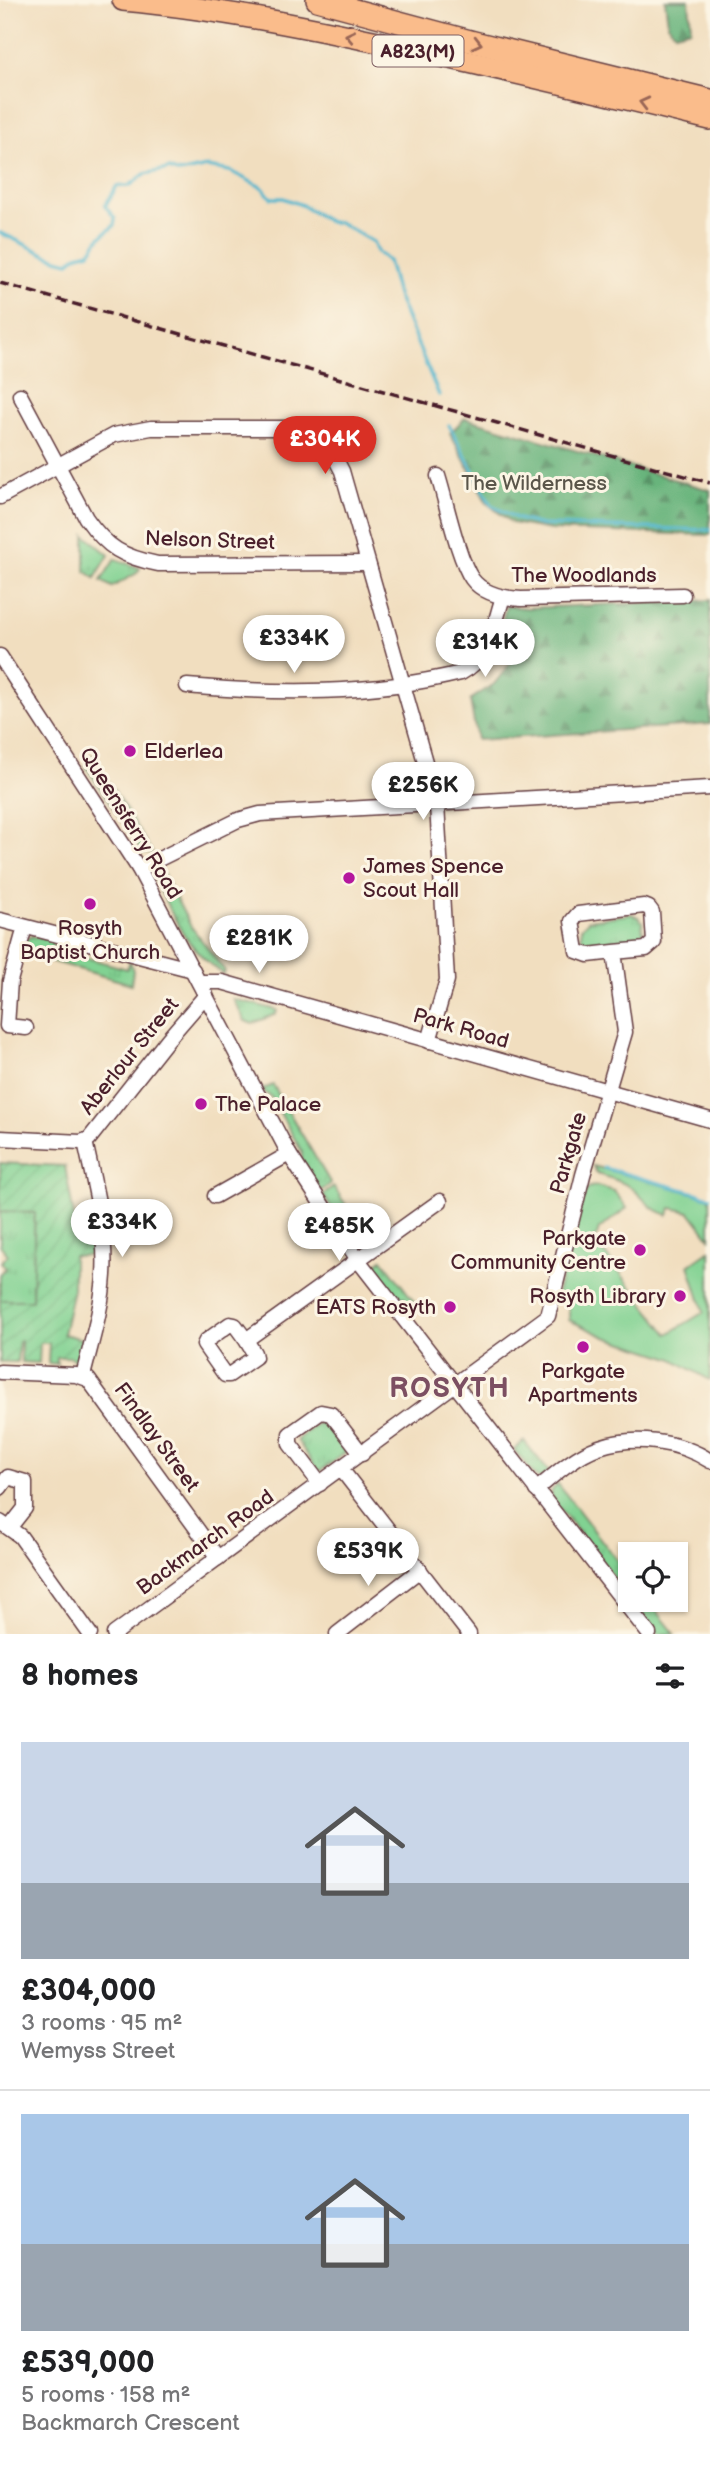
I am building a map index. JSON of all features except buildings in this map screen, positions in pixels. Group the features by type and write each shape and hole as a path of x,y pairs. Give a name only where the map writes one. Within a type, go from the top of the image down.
{"highway":[{"name":"A823(M)","path":"123,0 319,29 538,77 710,119"},
{"name":"A823(M)","path":"317,0 710,100"}],"street":[{"name":"Nelson Street","path":"20,395 86,518 99,537 116,551 136,560 158,564 367,563"},
{"path":"0,497 114,435 131,430 285,428 303,432 319,440 334,455 342,471 437,804 447,980 429,1041"},
{"name":"The Woodlands","path":"438,476 465,565 473,581 503,597 545,600 683,595"},
{"path":"187,687 339,692 461,673 474,666 488,646 503,597"},
{"name":"Queensferry Road","path":"0,656 139,869 289,1154 358,1260 649,1634"},
{"path":"139,869 238,820 260,814 710,788"},
{"path":"644,906 649,908 652,912 654,942 646,948 614,952 587,955 577,951 572,920 574,916 644,906"},
{"name":"Park Road","path":"0,920 200,982 222,982 710,1120"},
{"path":"25,927 10,981 7,1026 26,1028"},
{"name":"Parkgate","path":"455,1386 544,1320 550,1312 552,1293 625,1032 614,952"},
{"name":"Aberlour Street","path":"0,1138 85,1141 200,982"},
{"path":"83,1376 103,1294 105,1253 85,1141"},
{"path":"215,1196 289,1154"},
{"path":"246,1340 440,1201"},
{"name":"Findlay Street","path":"0,1372 83,1376 93,1384 218,1558"},
{"name":"Backmarch Road","path":"114,1634 455,1386"},
{"path":"320,1484 290,1444 290,1434 321,1412 327,1411 362,1454"},
{"path":"536,1490 578,1458 600,1447 623,1442 651,1441 679,1447 710,1461"},
{"path":"341,1469 468,1634"},
{"path":"0,1488 9,1477 25,1482 25,1508 5,1525 20,1536 90,1634"},
{"path":"337,1634 420,1570"}],"green space":[{"path":"665,0 689,0 691,29 675,33 668,24"},
{"name":"The Wilderness","path":"465,418 710,490 710,535 551,530 512,523 487,503 450,433"},
{"path":"85,535 109,555 95,578 85,571"},
{"path":"115,559 140,568 137,573 112,587 101,581"},
{"path":"710,600 710,724 477,740 470,700 494,684 518,653 497,640 506,606 527,608"},
{"path":"92,755 153,854 143,853 86,767 87,760"},
{"path":"159,866 190,925 225,971 224,974 200,955 182,932 154,879"},
{"path":"632,914 642,922 643,933 635,941 592,946 582,939 581,928 589,920"},
{"path":"31,936 53,940 52,948 127,969 130,961 133,971 131,984 22,953 26,940"},
{"path":"233,999 277,1010 276,1014 252,1024 245,1021"},
{"path":"273,1085 331,1184 320,1191 302,1162 302,1152 271,1097 261,1090"},
{"path":"0,1163 65,1166 77,1234 85,1233 85,1246 94,1247 95,1255 73,1256 73,1289 63,1334 83,1339 77,1363 71,1357 57,1357 57,1364 48,1363 49,1343 40,1343 39,1363 21,1362 21,1340 17,1362 0,1362 0,1300 32,1300 35,1213 0,1211"},
{"path":"593,1166 710,1198 710,1238 690,1212 671,1208 668,1215 661,1212 651,1207 629,1186 597,1174"},
{"path":"597,1186 614,1191 627,1208 599,1229 595,1241 668,1334 704,1312 689,1265 710,1250 710,1380 671,1358 606,1337 569,1320 569,1309 557,1292 585,1192 590,1187"},
{"path":"334,1187 368,1238 356,1246 323,1195"},
{"path":"0,1211 35,1213 32,1301 0,1300 0,1273 6,1268 1,1262 8,1255 0,1245"},
{"path":"382,1259 416,1304 412,1307 404,1297 398,1302 372,1268"},
{"path":"326,1419 350,1449 319,1472 297,1440"},
{"path":"524,1441 549,1472 541,1478 537,1478 514,1450"},
{"path":"558,1484 618,1562 618,1583 551,1497 552,1490"},
{"path":"641,1612 658,1612 675,1634 658,1634"}],"waterway":[{"path":"0,233 51,257 69,262 78,255 90,252 100,237 114,226 115,218 105,206 117,186 129,186 145,174 169,169 179,173 207,167 230,171 263,188 271,198 283,198 302,205 329,222 340,223 373,242 377,252 388,261 397,295 439,395"},
{"path":"449,425 491,505 518,519 541,525 710,530"},
{"path":"604,1168 710,1197"}],"railway":[{"path":"0,283 710,483"}],"place":[{"name":"Elderlea","path":"130,751"},
{"name":"James Spence Scout Hall","path":"349,878"},
{"name":"Rosyth Baptist Church","path":"90,904"},
{"name":"The Palace","path":"201,1104"},
{"name":"Parkgate Community Centre","path":"640,1250"},
{"name":"Rosyth Library","path":"680,1296"},
{"name":"EATS Rosyth","path":"450,1307"},
{"name":"Parkgate Apartments","path":"583,1347"}],"district":[{"name":"ROSYTH","path":"450,1387"}]}
